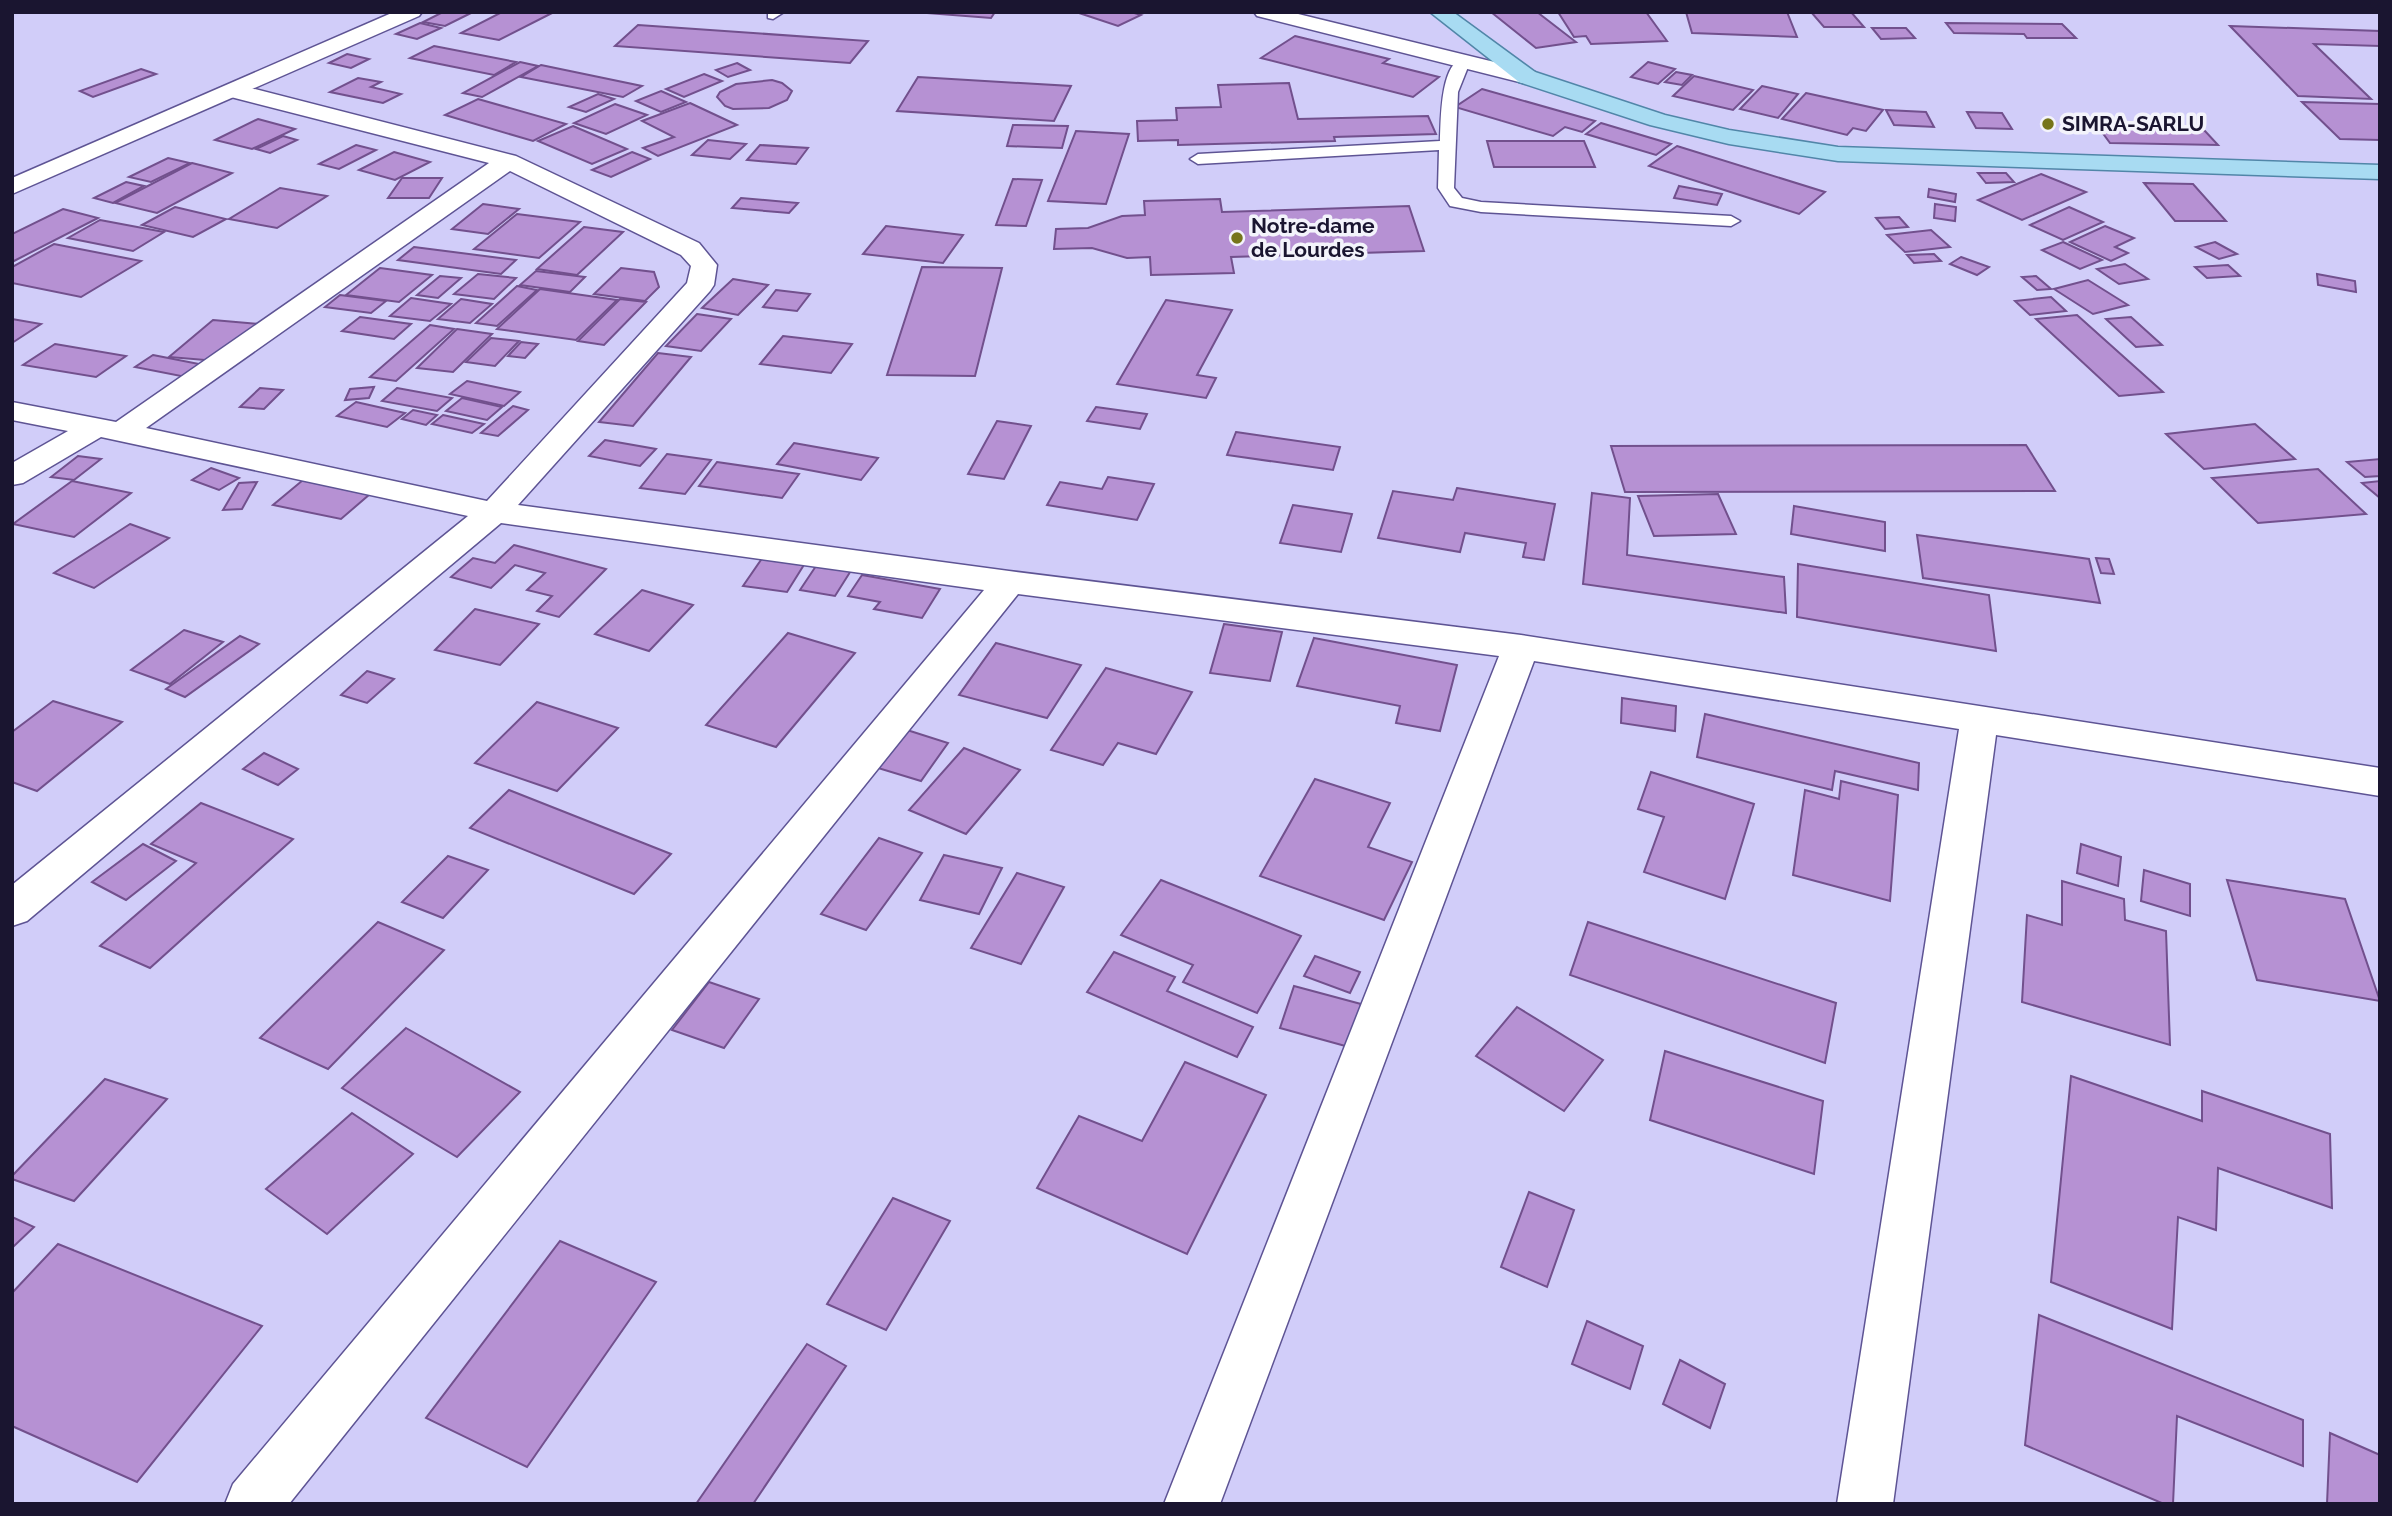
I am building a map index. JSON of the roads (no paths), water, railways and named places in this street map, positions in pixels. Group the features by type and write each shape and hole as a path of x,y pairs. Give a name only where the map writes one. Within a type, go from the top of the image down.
{"main road":[{"path":"1440,12 1527,77 1658,120 1729,137 1838,154 2380,172"}],"street":[{"path":"12,187 412,12"},
{"path":"1264,12 1527,77"},
{"path":"12,909 494,512 701,285 704,265 690,249 508,161 235,91"},
{"path":"12,476 109,429 508,161"},
{"path":"12,411 109,429 494,512 1009,582 1521,647 2380,782"},
{"path":"253,1504 1009,582"},
{"path":"1192,1504 1521,647"},
{"path":"1865,1504 1979,719"}],"lane":[{"path":"1463,62 1450,92 1446,188 1456,202 1481,207 1731,221"},
{"path":"1198,159 1448,145"}],"place":[{"name":"SIMRA-SARLU","path":"2048,124"},
{"name":"Notre-dame de Lourdes","path":"1237,238"}]}
